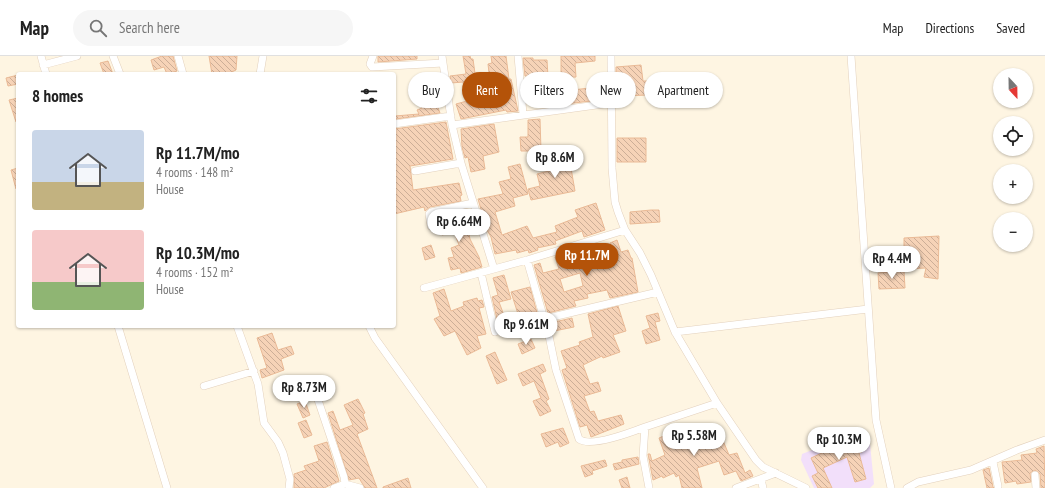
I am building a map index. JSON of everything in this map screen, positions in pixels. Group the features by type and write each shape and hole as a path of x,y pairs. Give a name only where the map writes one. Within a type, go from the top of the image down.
{"street":[{"path":"41,56 45,72"},
{"path":"43,65 77,56"},
{"path":"113,56 119,72"},
{"path":"178,56 182,72"},
{"path":"260,72 263,56"},
{"path":"373,56 370,64 374,67 442,59 452,125 461,163 494,268"},
{"path":"518,56 523,114"},
{"path":"612,56 612,72"},
{"path":"851,56 876,420 891,488"},
{"path":"452,125 586,106"},
{"path":"611,108 612,168 615,202 625,230 640,253 675,332 717,403 756,460 776,473 806,488"},
{"path":"396,124 451,116"},
{"path":"415,171 461,163"},
{"path":"431,226 429,214 431,212 473,203"},
{"path":"424,288 527,260 625,230"},
{"path":"527,260 544,319 556,370 579,439 582,442 595,442 645,428 717,403"},
{"path":"481,273 495,332"},
{"path":"544,319 658,292"},
{"path":"675,332 868,309"},
{"path":"119,328 167,488"},
{"path":"238,328 258,384 264,424 278,442 283,453 290,479 289,488"},
{"path":"370,328 375,338 483,488"},
{"path":"204,386 254,371"},
{"path":"314,388 341,467 345,484"},
{"path":"645,428 643,456 648,488"},
{"path":"908,488 918,482 971,470 993,462 1017,450 1045,440"},
{"path":"993,462 998,486"},
{"path":"736,488 776,473"},
{"path":"1035,475 1036,488"},
{"path":"762,479 763,488"},
{"path":"334,488 345,484 360,488"}],"shaded area":[{"path":"855,433 864,436 870,444 874,484 870,488 814,488 801,460 802,454"}],"building":[{"path":"162,56 173,56 177,71 166,72 164,67 154,70 151,60"},
{"path":"209,56 237,56 236,70 232,72 212,72"},
{"path":"378,56 417,56 417,59 378,62"},
{"path":"463,56 470,56 471,59 473,59 475,72 466,72"},
{"path":"491,56 506,56 508,72 489,72 488,64 492,63"},
{"path":"561,56 595,56 595,61 575,63 576,72 561,72"},
{"path":"523,58 547,60 548,72 525,72"},
{"path":"108,61 112,72 103,72 100,63"},
{"path":"641,65 644,81 644,95 636,95 636,72 616,72 616,67"},
{"path":"462,74 462,82 454,83 454,76"},
{"path":"16,76 16,84 8,86 6,78"},
{"path":"512,84 518,111 507,112 506,110 461,119 456,104 462,102 462,108 512,108"},
{"path":"586,88 586,102 578,102 578,89"},
{"path":"16,98 16,122 9,100"},
{"path":"422,108 438,108 440,113 396,119 396,116 419,114 417,110"},
{"path":"540,119 541,151 521,151 520,137 528,137 528,120"},
{"path":"446,122 453,159 410,166 413,190 459,183 462,195 460,196 461,201 430,207 425,211 424,207 396,214 396,129"},
{"path":"494,124 499,152 483,156 485,169 471,172 468,157 465,158 462,147 461,129"},
{"path":"617,138 646,138 646,162 617,162"},
{"path":"568,151 575,191 531,200 528,189 540,186 537,174 557,169 555,154"},
{"path":"520,164 528,194 513,198 515,206 495,212 502,235 527,226 533,238 557,232 555,226 578,217 575,210 596,203 605,230 584,237 582,231 555,241 556,244 537,248 538,250 529,253 528,250 517,253 516,250 495,254 478,199 503,194 499,182 511,179 508,167"},
{"path":"16,169 16,189 11,170"},
{"path":"659,210 660,222 630,224 630,212"},
{"path":"461,211 464,232 468,230 470,239 482,267 461,273 460,268 451,270 448,258 454,257 451,248 459,245 454,232 442,235 440,224 436,225 434,216"},
{"path":"939,236 938,279 924,277 926,268 904,269 904,238"},
{"path":"617,240 621,252 628,250 632,258 638,292 610,298 607,290 587,294 588,298 574,301 576,306 548,313 534,265 540,263 543,273 559,269 555,257 594,245 598,259 614,253 610,243","holes":["580,273 583,286 564,292 560,279"]},
{"path":"431,245 435,257 425,260 422,248"},
{"path":"904,271 905,288 879,289 878,273"},
{"path":"504,275 511,299 499,302 505,318 518,314 511,292 530,287 542,331 537,333 533,321 499,328 492,297 498,295 493,278"},
{"path":"444,289 451,311 464,306 463,302 477,298 478,301 482,300 484,307 479,308 486,334 477,336 481,348 467,355 455,331 444,336 434,319 440,316 433,293"},
{"path":"618,306 626,331 613,335 620,352 603,358 602,356 583,365 590,384 598,382 601,391 584,396 590,412 594,411 598,421 621,415 624,424 591,437 587,425 580,427 562,370 567,368 561,351 580,345 579,342 593,337 588,314"},
{"path":"658,313 660,321 655,322 660,340 646,344 642,331 650,328 646,316"},
{"path":"572,318 574,327 554,331 550,323"},
{"path":"272,333 278,350 291,346 294,354 281,359 284,370 262,378 260,370 267,368 257,338"},
{"path":"531,339 535,348 522,354 518,344"},
{"path":"495,352 507,380 497,384 486,356"},
{"path":"543,364 546,371 540,374 549,399 546,401 551,411 540,416 533,401 541,398 534,381 523,386 518,374"},
{"path":"358,399 365,413 363,414 368,429 357,434 377,488 365,488 359,478 349,480 328,413 333,411 340,430 353,425 344,405"},
{"path":"305,401 310,415 303,418 297,404"},
{"path":"306,420 312,435 304,438 298,423"},
{"path":"693,424 698,437 710,432 711,435 719,431 729,455 737,453 745,473 750,470 753,476 741,481 736,471 724,475 719,461 697,468 702,488 682,488 679,475 676,477 674,473 663,478 662,476 653,480 648,454 650,454 652,461 665,455 659,438"},
{"path":"563,428 569,443 560,447 558,442 546,447 541,434"},
{"path":"855,434 862,452 859,453 866,479 855,482 847,457 823,468 832,488 818,488 812,476 818,473 811,458 846,442 845,439"},
{"path":"327,442 339,481 324,488 294,488 294,474 306,470 304,466 319,461 314,446"},
{"path":"1044,446 1045,488 1041,488 1040,474 1035,470 1030,473 1031,482 1017,484 1016,481 1005,483 1002,462 1022,460 1021,455 1037,453 1036,449"},
{"path":"638,457 639,464 615,470 613,464 622,462 622,460"},
{"path":"605,460 607,466 592,471 593,474 585,477 581,466"},
{"path":"989,468 994,488 987,488 983,470"},
{"path":"627,477 630,488 622,488 619,480"},
{"path":"408,478 411,488 383,488 383,487"}]}
